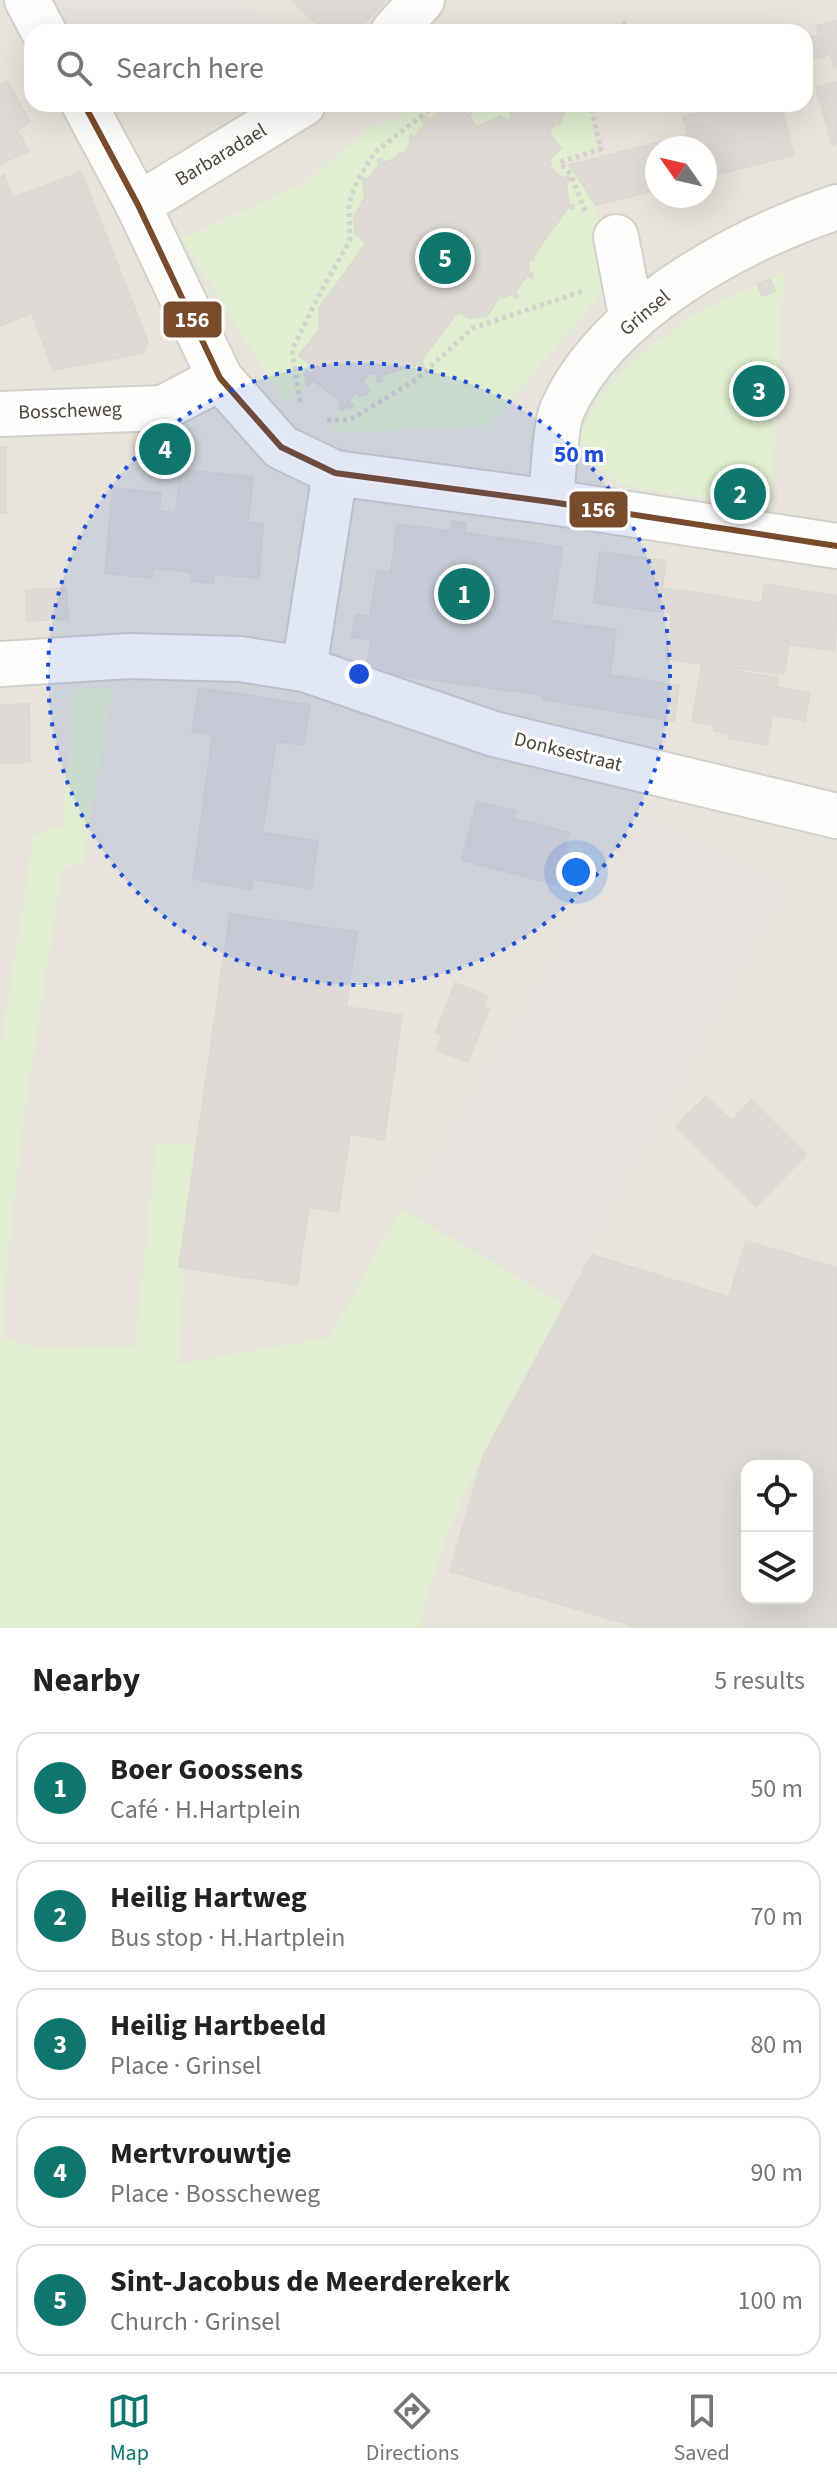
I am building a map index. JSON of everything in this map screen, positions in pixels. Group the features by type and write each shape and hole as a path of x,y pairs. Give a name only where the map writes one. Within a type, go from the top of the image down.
{"street":[{"path":"27,0 40,24"},
{"path":"400,24 422,0"},
{"path":"88,112 138,205 220,378 335,473 837,546"},
{"name":"Barbaradael","path":"138,205 290,112"},
{"name":"Grinsel","path":"551,502 561,413 588,365 632,320 706,265 794,222 837,207"},
{"path":"601,231 632,320"},
{"name":"Bosscheweg","path":"0,414 163,408 220,378"},
{"path":"304,669 335,473"},
{"name":"Donksestraat","path":"0,664 129,656 240,659 304,669 494,734 837,816"}],"path":[{"path":"623,24 629,22"},
{"path":"426,112 374,153 357,181 349,204 350,240 292,350 292,435 350,420 417,379 473,328 596,287"},
{"path":"592,112 601,149 560,162 571,175 585,209 601,231"}],"shaded area":[{"path":"0,0 837,0 837,1628 401,1628 178,1364 0,1362"},
{"path":"48,0 247,0 272,24 62,24"},
{"path":"637,808 792,889 563,1304 401,1208"}],"green space":[{"path":"412,112 440,112 429,120 425,117 422,120 425,124 414,138 411,136 409,139 412,142 403,154 399,153 396,158 384,163 382,158 378,160 379,165 368,179 363,178 365,200 362,200 354,217 355,234 363,238 366,244 319,308 320,330 299,355 317,368 312,374 307,371 304,374 309,386 284,402 181,238 304,184 372,126"},
{"path":"472,112 511,112 511,120 501,116 476,127 469,116"},
{"path":"565,112 591,112 597,148 566,163 594,201 611,283 487,427 332,433 339,408 343,410 346,406 350,409 353,405 348,402 355,392 360,396 369,391 363,381 370,372 376,375 378,382 382,381 381,375 419,364 420,368 424,368 422,359 458,312 469,318 487,316 498,299 512,294 515,298 518,296 515,292 527,276 532,278 533,274 528,273 529,259 534,259 533,256 568,208 573,209 574,206 569,205 566,182 570,179 564,179 549,167 552,163 548,160 561,149 549,133 557,122 562,121 560,119"},
{"path":"784,272 771,510 622,485 584,457 581,435 596,400 635,359 690,318"},
{"path":"113,688 83,862 62,869 23,1123 2,1310 3,1338 37,1348 135,1347 156,1143 193,1144 178,1364 330,1337 401,1208 563,1304 461,1502 430,1585 420,1628 0,1628 0,1051 34,836 63,825 74,689"}],"building":[{"path":"292,0 386,0 364,24 317,24"},
{"path":"837,20 837,66 834,67 831,54 814,59 813,37 819,35 817,26"},
{"path":"7,81 30,122 17,130 29,151 0,164 0,85"},
{"path":"837,82 837,143 832,145 816,87"},
{"path":"440,112 472,112 469,116 476,127 501,116 511,120 511,112 565,112 562,120 549,133 561,149 548,160 552,163 549,167 564,179 568,176 571,180 566,182 569,205 574,205 573,209 568,208 533,256 534,260 529,259 528,273 533,274 532,278 527,276 515,292 518,296 515,298 512,294 498,299 487,316 469,318 458,312 422,359 424,368 420,369 419,364 381,375 382,381 378,382 376,375 370,372 363,381 369,390 366,395 360,396 355,392 348,402 354,405 350,409 346,406 343,410 339,408 342,402 313,380 309,386 305,383 308,378 304,375 306,371 312,374 317,368 299,355 320,330 319,308 366,244 363,238 355,234 354,216 362,200 365,200 363,178 368,179 379,165 377,160 382,158 384,163 396,158 399,152 403,154 412,142 409,139 411,135 414,138 425,124 421,120 425,116 429,120"},
{"path":"702,112 783,112 794,155 717,174 717,136 684,136 688,135 683,117"},
{"path":"645,146 645,193 596,205 570,165"},
{"path":"81,172 148,342 143,353 53,370 32,313 0,326 0,177 4,175 13,198"},
{"path":"770,279 775,291 762,296 758,284"},
{"path":"0,447 6,447 6,513 0,513"},
{"path":"180,470 253,477 248,522 263,524 259,578 214,574 213,583 191,581 192,572 153,568 152,578 105,573 113,488 161,493 159,511 176,513"},
{"path":"452,521 466,523 464,533 562,547 551,620 581,625 569,704 543,699 544,695 366,671 371,640 352,637 356,615 370,617 377,571 391,573 397,524 450,531"},
{"path":"600,552 666,561 662,588 699,593 688,662 666,659 672,613 594,603"},
{"path":"765,584 803,591 800,616 792,615 788,641 773,639 771,654 754,651"},
{"path":"66,588 68,619 27,621 26,590"},
{"path":"803,591 837,596 835,651 789,644 787,656 771,654 773,639 788,641 792,615 800,616"},
{"path":"699,593 718,596 711,644 787,656 784,674 688,662"},
{"path":"718,596 739,600 732,648 711,644"},
{"path":"739,600 762,603 754,651 732,648"},
{"path":"581,625 616,630 610,675 679,686 674,721 569,704"},
{"path":"702,665 778,678 777,687 810,693 805,721 772,715 767,745 729,738 730,734 714,731 715,725 692,721"},
{"path":"199,688 310,705 303,745 276,741 262,833 318,841 311,888 252,879 252,889 193,879 213,734 192,731"},
{"path":"29,704 30,762 0,763 0,705"},
{"path":"477,802 515,811 513,818 569,833 555,884 462,860"},
{"path":"230,914 357,932 346,1007 402,1015 384,1140 350,1134 338,1212 309,1207 297,1285 179,1267"},
{"path":"455,983 488,996 483,1007 489,1009 468,1062 436,1050 442,1035 436,1033"},
{"path":"706,1097 732,1121 751,1100 806,1155 756,1206 676,1126"},
{"path":"746,1241 837,1268 837,1476 813,1469 813,1460 785,1460 525,1380 592,1255 729,1297"},
{"path":"525,1380 786,1460 741,1460 741,1604 813,1604 813,1468 837,1476 837,1628 640,1628 450,1571 484,1455"}],"transit line":[{"name":"156","path":"88,112 138,205 220,378 281,447 335,473 837,546"}],"place":[{"name":"Sint-Jacobus de Meerderekerk","path":"445,258"},
{"name":"Heilig Hartbeeld","path":"759,391"},
{"name":"Mertvrouwtje","path":"165,449"},
{"name":"Heilig Hartweg","path":"740,494"},
{"name":"Boer Goossens","path":"464,594"}]}
